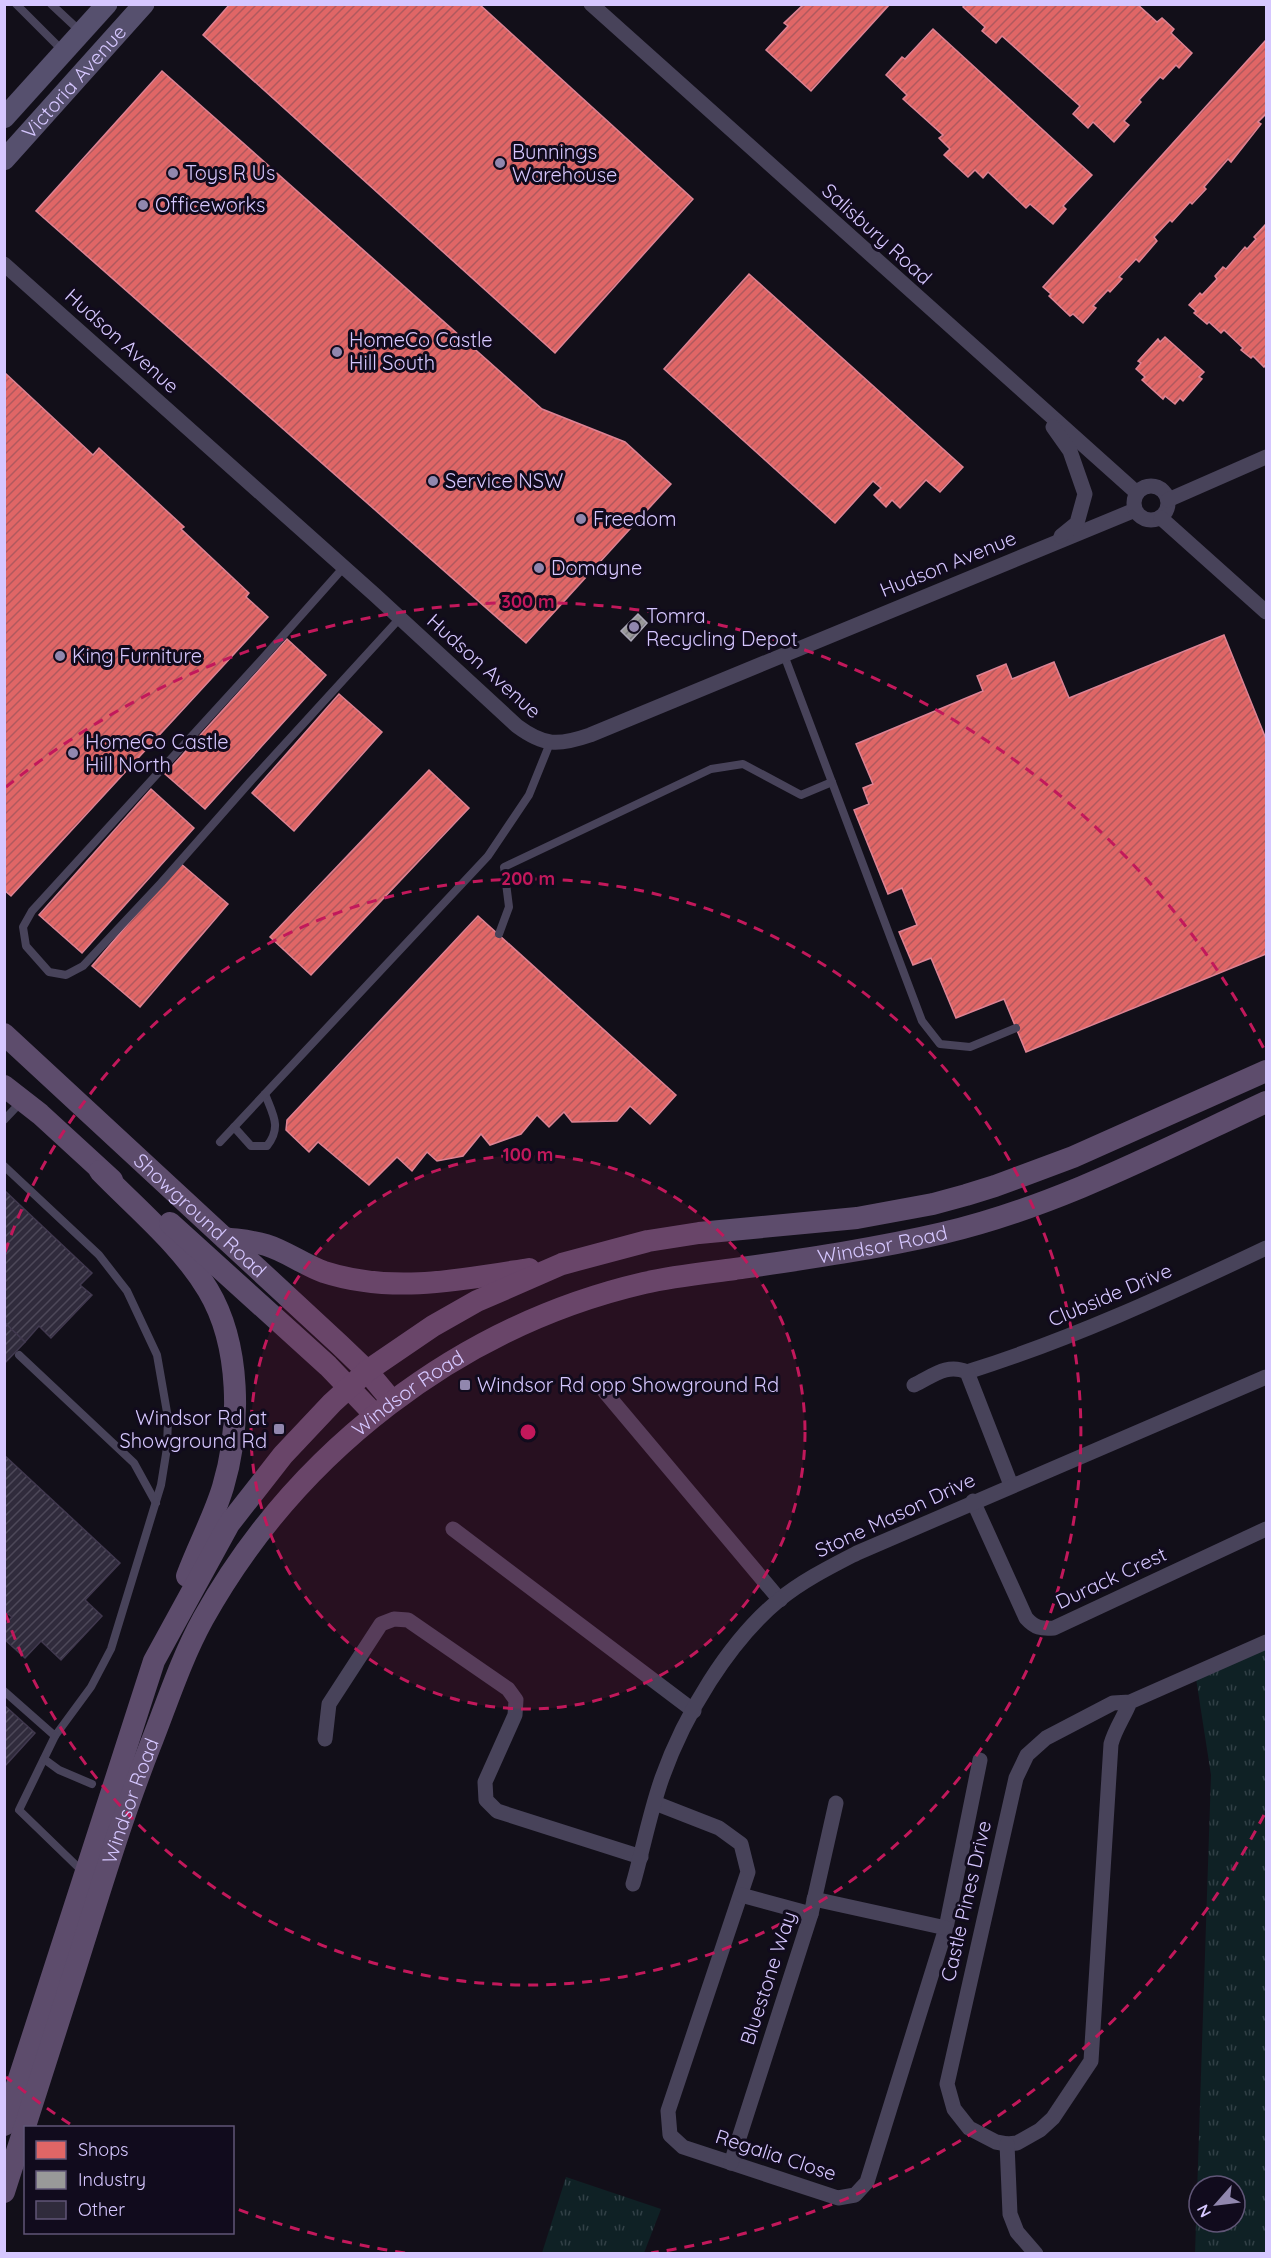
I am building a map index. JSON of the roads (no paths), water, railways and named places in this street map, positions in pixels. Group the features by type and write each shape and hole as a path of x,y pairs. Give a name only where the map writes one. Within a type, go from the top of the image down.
{"main road":[{"name":"Victoria Avenue","path":"4,118 107,4"},
{"name":"Victoria Avenue","path":"4,160 144,4"},
{"name":"Showground Road","path":"4,1034 367,1371 383,1408"},
{"name":"Windsor Road","path":"4,2125 154,1661 229,1524 283,1455 367,1371 433,1326 477,1301 562,1264 606,1251 658,1240 699,1233 857,1218 933,1204 966,1195 1073,1157 1266,1071"},
{"name":"Showground Road","path":"4,1086 40,1114 100,1171 169,1222 328,1366 349,1388 383,1408"},
{"name":"Windsor Road","path":"25,2126 116,1839 192,1642 225,1582 278,1512 304,1482 383,1408 447,1364 513,1328 592,1297 646,1282 857,1250 978,1225 1074,1191 1266,1102"},
{"path":"100,1171 163,1235 198,1276 217,1308 229,1346 232,1367 234,1409 231,1448 223,1488 154,1661"},
{"path":"225,1238 267,1245 325,1272 361,1280 401,1284 436,1283 562,1264"},
{"name":"Windsor Road","path":"4,2192 24,2129"}],"street":[{"name":"Salisbury Road","path":"591,4 1137,493"},
{"name":"Hudson Avenue","path":"4,264 344,567 517,726 530,736 550,743 571,741 590,735 1135,510"},
{"path":"1035,402 1070,451 1085,494 1077,523 1052,544"},
{"path":"1168,500 1266,458"},
{"path":"1152,485 1162,490 1168,500 1167,510 1161,518 1146,520 1135,510 1134,498 1137,493 1152,485"},
{"path":"1161,518 1266,612"},
{"name":"Clubside Drive","path":"914,1385 941,1371 956,1367 967,1372 1104,1323 1266,1248"},
{"path":"967,1372 1011,1485"},
{"name":"Stone Mason Drive","path":"633,1884 663,1777 694,1711 713,1678 748,1629 780,1600 818,1573 857,1552 1266,1377"},
{"path":"605,1392 780,1600"},
{"name":"Durack Crest","path":"973,1501 1026,1618 1041,1629 1054,1628 1266,1529"},
{"path":"453,1528 694,1711"},
{"path":"325,1739 329,1704 381,1624 394,1619 408,1620 508,1689 516,1700 515,1715 485,1782 486,1800 496,1811 641,1857"},
{"name":"Castle Pines Drive","path":"1007,2144 996,2142 969,2128 960,2119 949,2097 947,2084 1016,1778 1027,1755 1046,1738 1113,1703 1130,1702 1266,1642"},
{"path":"1029,2250 1017,2232 1010,2214 1007,2144 1026,2139 1053,2118 1091,2061 1111,1744 1116,1728 1130,1702"},
{"name":"Regalia Close","path":"655,1803 719,1828 741,1844 748,1872 668,2111 670,2135 683,2147 838,2198 855,2195 867,2182 946,1928 980,1760"},
{"name":"Bluestone Way","path":"731,2163 812,1906 836,1803"},
{"path":"741,1894 946,1928"}],"lane":[{"path":"16,4 64,52"},
{"path":"51,4 82,33"},
{"path":"344,567 32,911 23,927 26,946 49,972 66,975 83,966 161,884 250,782 400,618"},
{"path":"784,655 922,1021 940,1044 970,1047 1016,1028"},
{"path":"220,1142 488,856 529,795 550,743"},
{"path":"499,934 509,907 504,867 711,769 743,764 801,795 832,782"},
{"path":"234,1127 251,1146 267,1146 276,1136 276,1122 265,1094"},
{"path":"4,1120 22,1101"},
{"path":"4,1166 83,1239 109,1266 127,1292 157,1355 168,1418 167,1448 161,1485 111,1649 91,1687 55,1736 19,1810 85,1874"},
{"path":"18,1355 135,1463 156,1503"},
{"path":"4,1691 55,1736"},
{"path":"44,1759 59,1770 92,1784"}],"place":[{"name":"Bunnings Warehouse","path":"500,163"},
{"name":"Toys R Us","path":"173,173"},
{"name":"Officeworks","path":"143,205"},
{"name":"HomeCo Castle Hill South","path":"337,352"},
{"name":"Service NSW","path":"433,481"},
{"name":"Freedom","path":"581,519"},
{"name":"Domayne","path":"539,568"},
{"name":"Tomra Recycling Depot","path":"634,627"},
{"name":"King Furniture","path":"60,656"},
{"name":"HomeCo Castle Hill North","path":"73,753"},
{"name":"Windsor Rd opp Showground Rd","path":"465,1385"},
{"name":"Windsor Rd at Showground Rd","path":"279,1429"}]}
